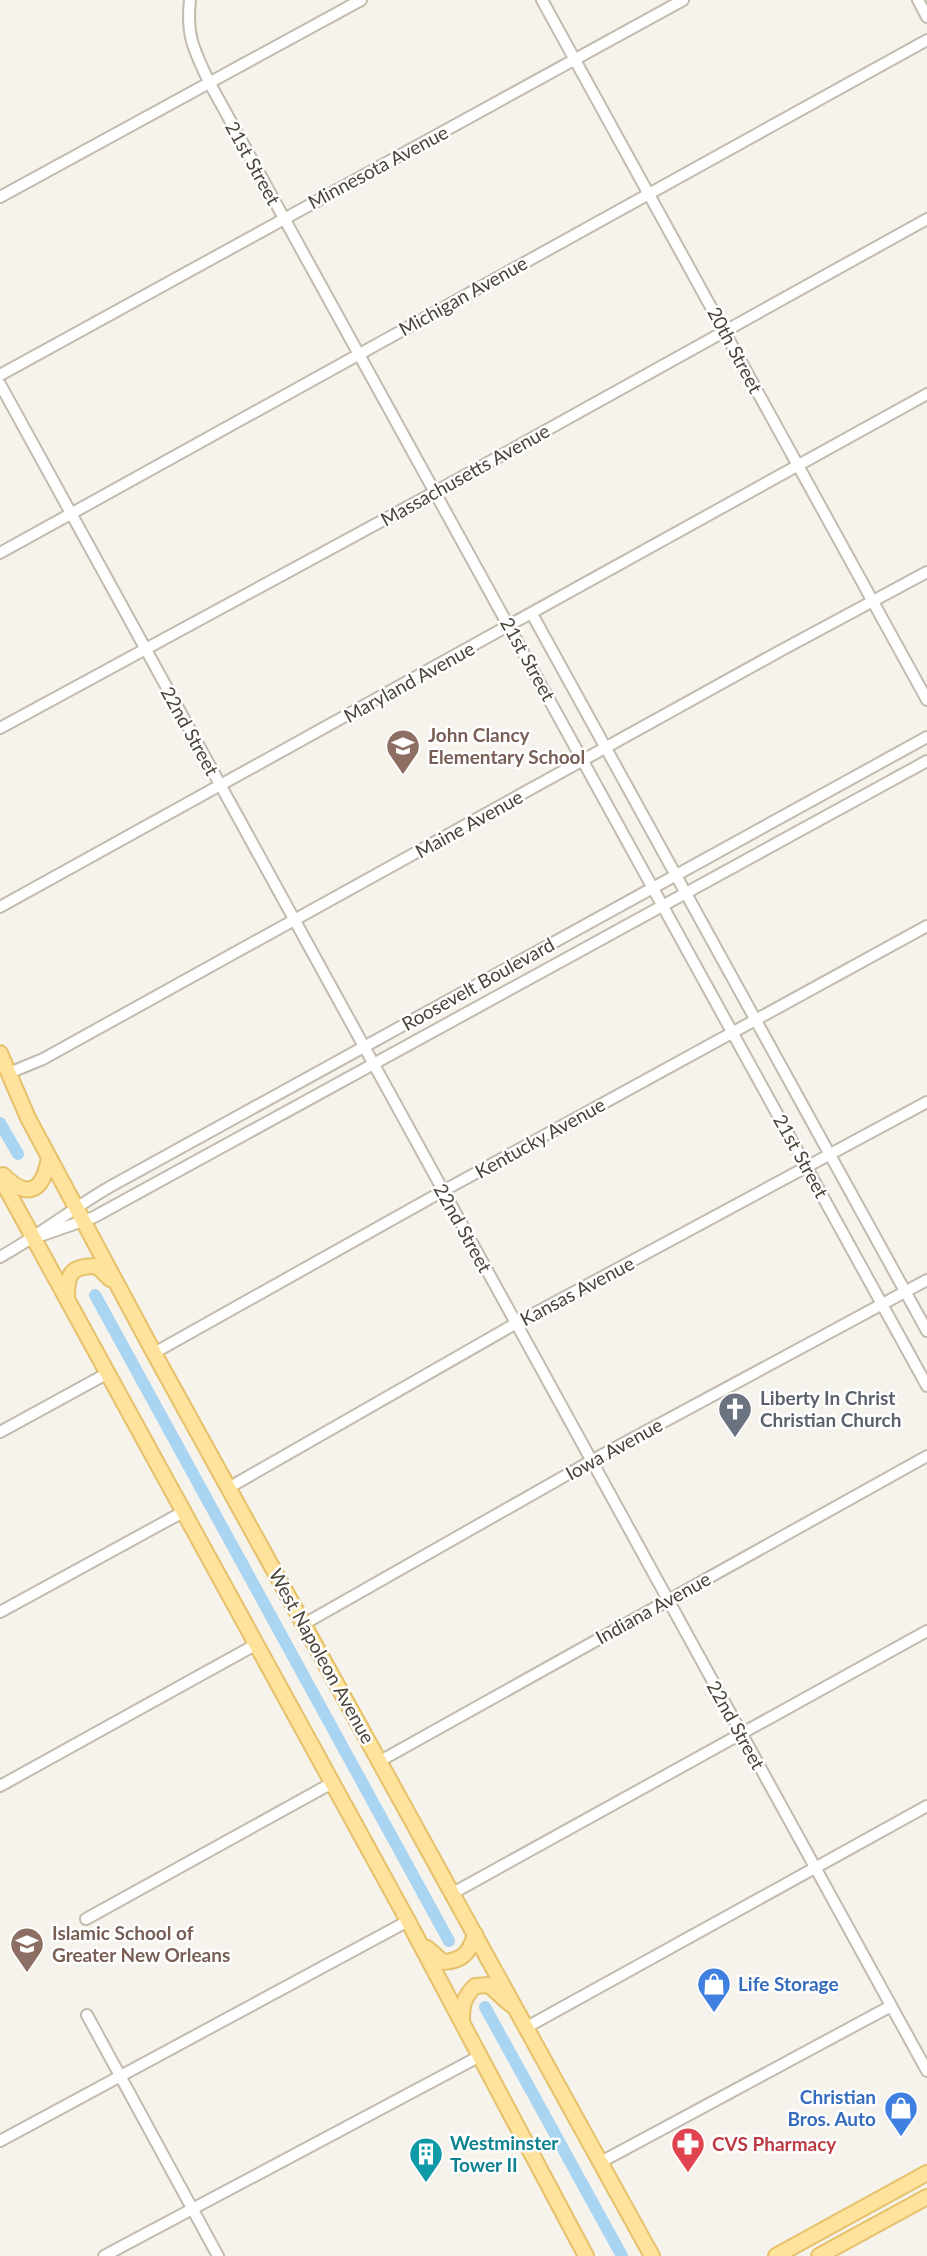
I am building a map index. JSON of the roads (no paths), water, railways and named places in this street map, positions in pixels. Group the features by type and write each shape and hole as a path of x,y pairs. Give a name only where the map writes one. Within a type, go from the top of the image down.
{"main road":[{"name":"West Napoleon Avenue","path":"0,1053 28,1118 75,1206 651,2254"},
{"path":"0,1171 15,1187 30,1190 45,1178 49,1158"},
{"path":"0,1177 408,1921 586,2256"},
{"path":"67,1298 67,1282 72,1271 81,1266 97,1266 121,1289"},
{"path":"418,1940 443,1962 455,1961 463,1958 471,1949 475,1934"},
{"path":"462,2023 462,2005 466,1994 475,1986 489,1985 517,2009"},
{"path":"776,2256 927,2173"},
{"path":"819,2256 927,2197"}],"street":[{"name":"21st Street","path":"190,0 187,25 209,82 927,1386"},
{"path":"0,197 361,0"},
{"name":"20th Street","path":"542,0 927,701"},
{"name":"Minnesota Avenue","path":"0,375 683,0"},
{"path":"918,0 927,17"},
{"name":"Michigan Avenue","path":"0,553 927,40"},
{"name":"Massachusetts Avenue","path":"0,728 435,492 927,219"},
{"name":"22nd Street","path":"0,384 927,2071"},
{"name":"Maryland Avenue","path":"0,907 927,394"},
{"name":"Maine Avenue","path":"9,1073 43,1059 927,572"},
{"name":"21st Street","path":"532,614 927,1331"},
{"name":"Roosevelt Boulevard","path":"0,1256 34,1238 75,1206 927,737"},
{"name":"Roosevelt Boulevard","path":"34,1238 84,1222 927,761"},
{"name":"Kentucky Avenue","path":"155,1353 443,1191 927,926"},
{"name":"Kansas Avenue","path":"230,1487 515,1324 927,1102"},
{"name":"Iowa Avenue","path":"304,1624 591,1461 927,1279"},
{"path":"0,1432 107,1373"},
{"name":"Indiana Avenue","path":"380,1761 927,1456"},
{"path":"0,1612 183,1512"},
{"path":"453,1893 927,1631"},
{"path":"0,1786 255,1645"},
{"path":"86,1919 332,1783"},
{"path":"527,2027 927,1806"},
{"path":"0,2141 408,1921"},
{"path":"601,2162 891,2006"},
{"path":"87,2015 218,2256"},
{"path":"104,2256 480,2056"}],"waterway":[{"path":"0,1123 18,1154"},
{"path":"95,1295 449,1941"},
{"path":"485,2007 622,2256"}],"place":[{"name":"John Clancy Elementary School","path":"403,776"},
{"name":"Liberty In Christ Christian Church","path":"735,1439"},
{"name":"Islamic School of Greater New Orleans","path":"27,1974"},
{"name":"Life Storage","path":"714,2014"},
{"name":"Christian Bros. Auto","path":"901,2138"},
{"name":"CVS Pharmacy","path":"688,2174"},
{"name":"Westminster Tower II","path":"426,2184"}]}
